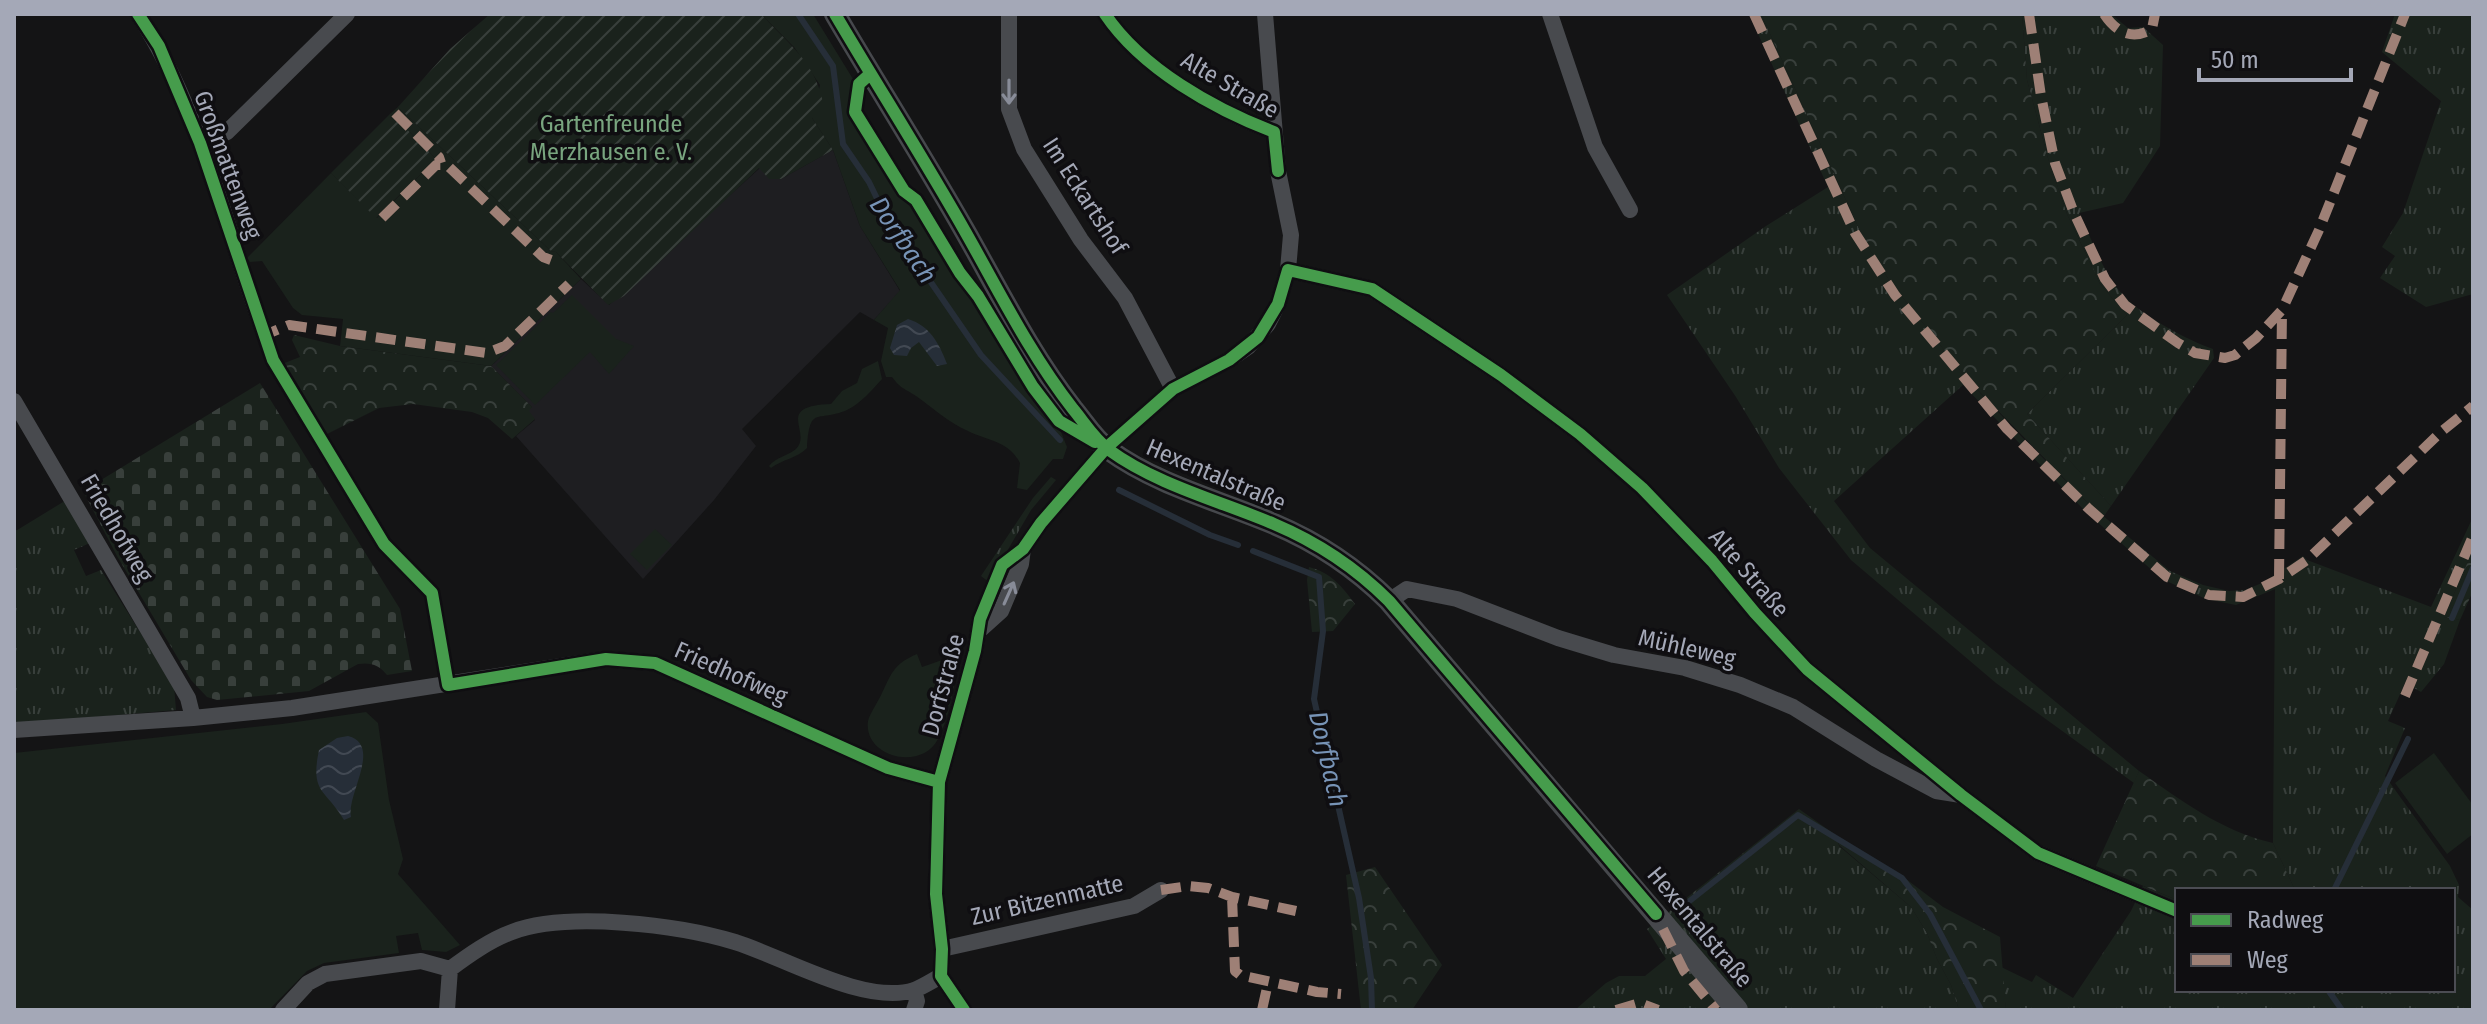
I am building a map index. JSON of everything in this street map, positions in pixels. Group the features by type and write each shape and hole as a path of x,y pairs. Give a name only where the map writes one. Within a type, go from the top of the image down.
{"main road":[{"name":"Hexentalstraße","path":"835,14 967,234 1036,358 1106,448 1201,497 1274,524 1345,560 1389,601 1737,1010"}],"street":[{"name":"Großmattenweg","path":"138,14 159,46 200,143 265,335"},
{"path":"200,143 227,132 347,14"},
{"name":"Im Eckartshof","path":"1009,14 1009,109 1024,149 1081,240 1125,298 1173,389"},
{"name":"Alte Straße","path":"1105,14 1117,31 1176,82 1231,114 1274,132 1278,171 1291,235 1288,270 1372,289 1428,324 1580,434 1642,488 1712,561 1807,669 1961,795 2038,853 2175,910"},
{"path":"1265,14 1274,132"},
{"path":"1550,14 1595,147 1630,210"},
{"name":"Dorfstraße","path":"941,976 942,949 936,894 939,782 981,629 980,619 1002,565 1023,549 1041,523 1106,448 1173,389 1229,360 1258,337 1278,304 1288,270"},
{"name":"Friedhofweg","path":"14,401 188,698 193,718 292,708 606,659 655,663 888,768 939,782"},
{"name":"Mühleweg","path":"1389,601 1407,589 1457,599 1600,651 1685,668 1740,685 1793,707 1876,759 1936,791 1961,795"},
{"path":"14,730 193,718"},
{"name":"Zur Bitzenmatte","path":"942,949 1134,906 1161,890"},
{"path":"447,1010 450,969 474,951 513,932 551,922 587,921 688,930 737,943 826,980 891,993 914,990 941,976 964,1010"},
{"path":"283,1010 308,983 325,974 421,961 450,969"},
{"path":"914,990 917,1001 914,1010"}],"shaded area":[{"path":"833,150 860,226 900,291 874,320 860,312 742,429 756,446 714,500 643,579 516,436 535,420 528,411 532,407 491,366 581,279 609,305 760,168 781,179"}],"green space":[{"name":"Gartenfreunde Merzhausen e. V.","path":"490,14 761,14 809,67 824,108 812,118 833,150 781,179 769,179 759,168 624,296 608,305 556,252 551,251 398,107 450,49"},
{"path":"761,14 813,14 853,79 852,115 901,191 923,217 948,264 974,298 1027,386 1061,432 1067,447 1063,459 1053,459 1027,490 1017,488 1020,463 1010,450 954,423 900,386 892,377 886,377 881,361 888,328 874,320 900,290 860,226 833,150 812,118 820,85 794,47"},
{"path":"1749,14 1761,14 1866,244 1889,280 1967,379 2020,435 2091,506 2170,571 2203,585 2229,591 2245,590 2262,583 2303,556 2431,607 2473,517 2473,550 2444,617 2460,620 2444,664 2421,692 2405,683 2388,721 2405,728 2385,776 2450,866 2459,885 2458,897 2473,910 2473,1010 2006,1010 2001,967 2032,982 2036,975 2073,998 2131,911 2143,886 2175,899 2175,992 2455,992 2455,888 2294,888 2273,843 2275,589 2236,605 2206,599 2162,579 2086,512 1963,385 1834,501 1870,548 2139,771 2134,783 1996,683 1851,560 1779,468 1736,397 1667,295 1828,187"},
{"path":"1761,14 2022,14 2027,80 2067,214 2100,284 2127,315 2027,414 2111,506 2104,516 1967,379 1889,280 1866,244"},
{"path":"2022,14 2111,14 2128,28 2143,27 2163,45 2160,146 2123,203 2079,213 2105,270 2127,299 2168,328 2213,349 2214,358 2111,506 2027,414 2127,315 2100,284 2067,214 2027,80"},
{"path":"2395,14 2473,14 2473,294 2426,307 2380,278 2395,256 2382,247 2403,213 2441,101 2382,52"},
{"path":"398,107 551,251 556,252 581,279 491,366 340,346 343,319 302,315 293,308 262,261 250,262 247,258 331,173 377,218 436,159 391,113"},
{"path":"391,113 436,159 376,218 331,173"},
{"path":"572,295 616,339 634,346 609,374 590,352 535,405 496,365"},
{"path":"294,335 340,346 491,366 532,407 529,411 535,419 512,439 488,418 472,412 413,404 379,408 325,435 282,364 300,357 292,340"},
{"path":"878,361 882,379 866,396 847,410 817,417 810,425 807,448 771,468 769,466 796,449 800,442 799,415 803,409 831,404 842,391 857,383 862,369"},
{"path":"260,383 400,609 412,671 387,675 374,665 358,664 309,691 217,700 207,697 191,680 117,556 83,491"},
{"path":"1051,477 1056,480 1031,510 989,582 981,576 1033,498"},
{"path":"68,499 90,543 74,550 86,576 101,570 174,686 176,710 14,724 14,532"},
{"path":"655,529 672,545 647,570 630,554"},
{"path":"2473,550 2473,591 2460,620 2444,617"},
{"path":"1309,567 1335,581 1355,604 1333,631 1312,632 1307,580"},
{"path":"953,645 960,655 949,709 938,739 930,749 919,755 895,756 883,751 874,744 868,721 891,674 903,661 917,654 922,667 945,659 941,647"},
{"path":"366,712 378,723 389,800 403,859 398,874 460,945 446,952 422,950 418,933 396,936 399,953 324,963 307,971 269,1010 14,1010 14,753"},
{"path":"2434,753 2473,805 2473,834 2447,854 2395,783"},
{"path":"2139,771 2219,823 2273,843 2294,888 2175,888 2175,899 2096,866"},
{"path":"1799,809 1837,836 1839,846 1911,907 1927,933 1959,1010 1575,1010 1606,983 1619,976 1645,976 1666,959 1647,929"},
{"path":"1837,836 1898,873 1943,907 2000,937 2006,1010 1959,1010 1927,933 1911,907 1839,845"},
{"path":"1375,867 1442,965 1412,1010 1361,1010 1346,875"}],"water":[{"path":"908,319 933,336 947,364 937,366 919,342 907,356 894,355 890,348 897,325"},
{"path":"348,736 358,741 363,749 363,760 351,817 344,820 321,790 316,775 319,750 337,738"}],"waterway":[{"name":"Dorfbach","path":"798,14 833,66 843,144 869,182 886,217 981,355 1060,440"},
{"name":"Dorfbach","path":"1119,490 1210,535 1238,545"},
{"name":"Dorfbach","path":"1253,551 1319,577 1323,631 1314,699 1359,898 1371,978 1372,1010"},
{"path":"2452,618 2473,568"},
{"path":"2335,888 2408,739"},
{"path":"1677,911 1798,815 1902,878 1930,914 1981,1010"},
{"path":"2329,992 2342,1010"}],"marked path":[{"path":"1754,14 1855,233 1895,295 2007,429 2089,509 2167,577 2209,595 2243,597 2279,579 2307,560 2441,432 2473,406"},
{"path":"2029,14 2055,163 2105,279 2125,305 2178,343 2195,353 2225,358 2235,355 2256,338 2282,310 2319,230 2405,14"},
{"path":"2104,14 2119,30 2131,34 2152,29 2155,14"},
{"path":"395,113 439,157 441,163"},
{"path":"382,218 436,165 447,165 543,257 551,260"},
{"path":"267,341 265,335 289,325 487,353 505,346 569,284"},
{"path":"2279,579 2282,310"},
{"path":"2405,696 2473,536"},
{"path":"1161,890 1189,886 1208,888 1232,897 1296,911"},
{"path":"1232,897 1235,971 1240,975 1317,992 1341,994"},
{"path":"1663,929 1684,971 1716,1010"},
{"path":"1262,1010 1268,983"},
{"path":"1616,1010 1640,1003 1658,1010"}],"cycle path":[{"path":"138,14 159,46 200,143 273,360 384,544 432,593 448,685 606,659 655,663 888,768 939,782"},
{"path":"835,14 950,205 1029,345 1057,388 1099,441 1147,473 1306,539 1363,577 1389,601 1656,914"},
{"path":"1105,14 1139,52 1181,85 1227,112 1274,132 1278,171"},
{"path":"870,74 859,84 855,112 904,191 916,200 1033,387 1059,421 1095,442"},
{"path":"964,1010 941,976 942,949 936,894 939,782 975,651 980,619 1002,565 1023,549 1041,523 1106,448 1173,389 1229,360 1258,337 1278,304 1288,270 1372,289 1501,375 1580,434 1642,488 1712,561 1807,669 1961,795 2038,853 2175,910"}]}
